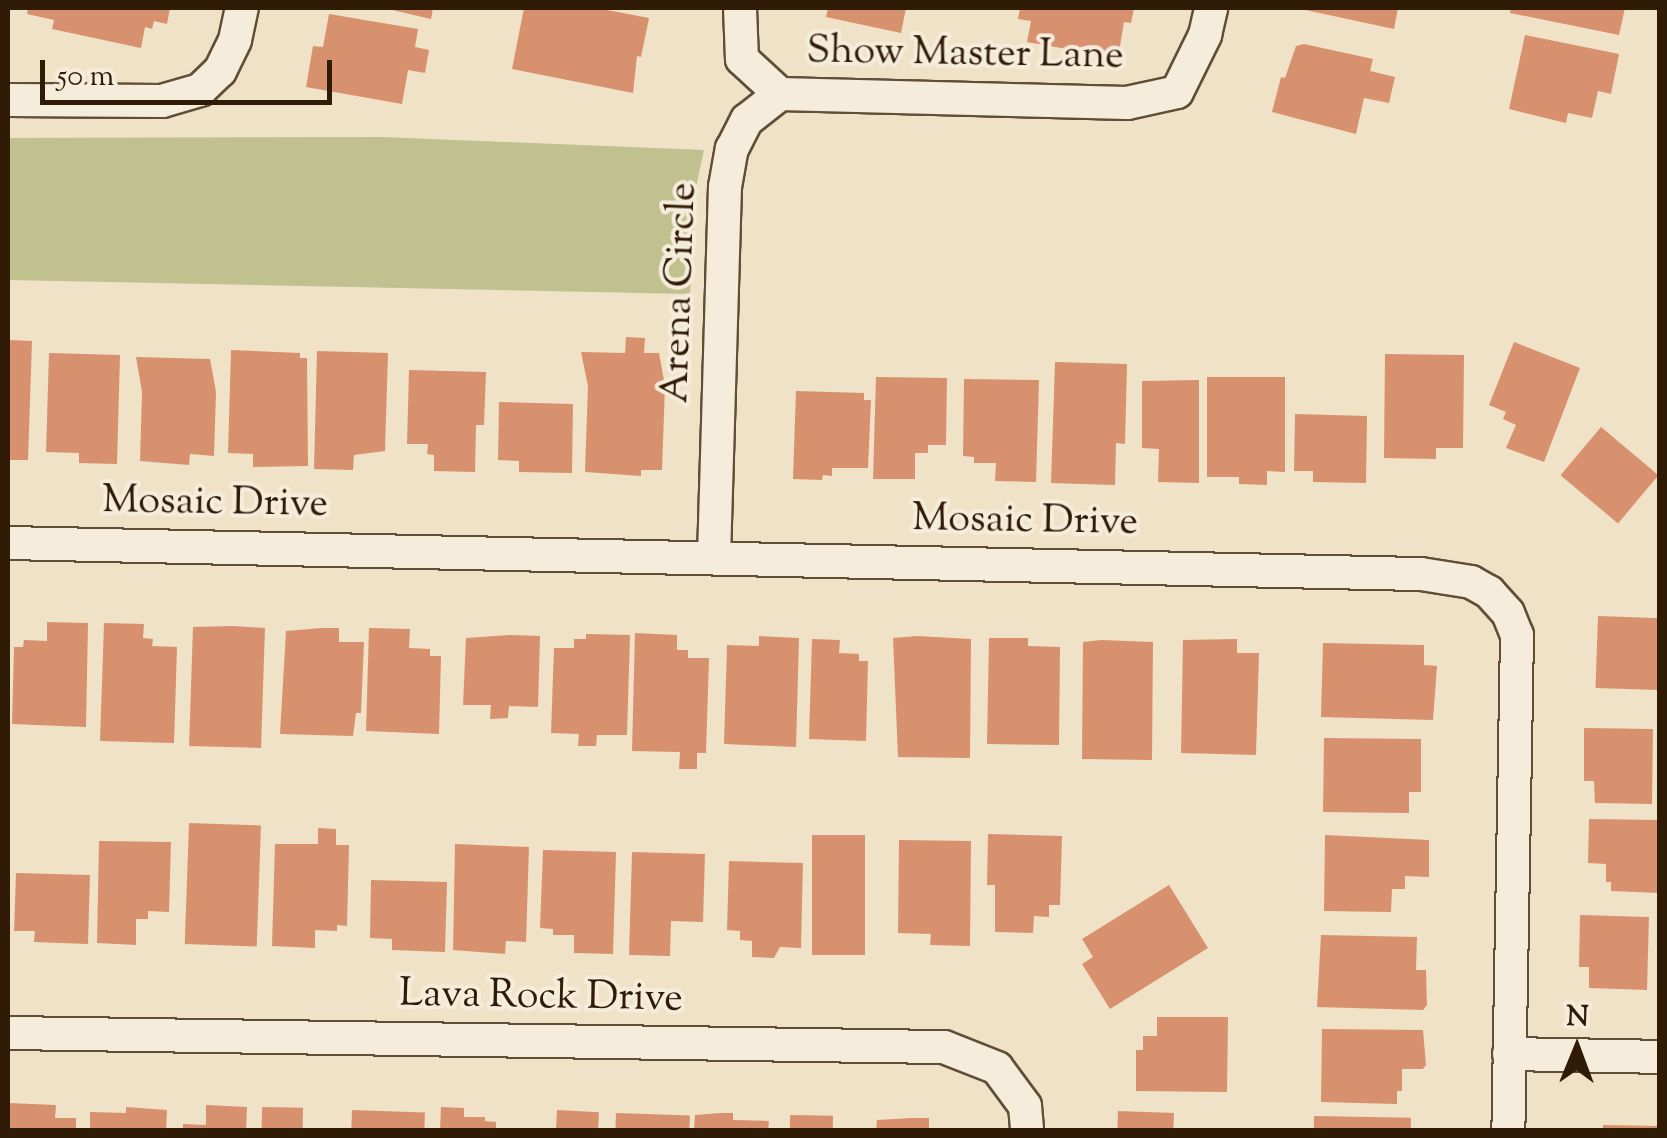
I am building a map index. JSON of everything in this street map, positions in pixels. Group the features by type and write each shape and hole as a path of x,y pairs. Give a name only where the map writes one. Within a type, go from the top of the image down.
{"street":[{"path":"8,100 162,100 200,90 220,71 235,40 242,8"},
{"path":"740,8 742,59 780,94"},
{"name":"Show Master Lane","path":"780,94 1128,103 1177,92 1205,35 1211,8"},
{"name":"Arena Circle","path":"714,557 725,186 732,148 747,120 780,94"},
{"name":"Mosaic Drive","path":"8,542 1421,574 1472,582 1489,592 1508,612 1517,635 1508,1130"},
{"name":"Lava Rock Drive","path":"8,1033 944,1046 996,1068 1025,1106 1027,1130"},
{"path":"1509,1054 1660,1057"}],"green space":[{"path":"382,137 704,150 697,182 690,294 8,280 8,138"}],"building":[{"path":"28,8 170,8 167,24 154,21 152,29 145,27 141,48 52,29 54,20 27,14"},
{"path":"384,8 433,8 431,19"},
{"path":"524,8 597,8 649,18 641,57 637,56 633,93 512,69"},
{"path":"828,8 906,8 901,33 826,17"},
{"path":"1020,8 1134,8 1131,23 1124,22 1118,58 1027,42 1031,21 1018,19"},
{"path":"1296,8 1398,8 1394,29"},
{"path":"1511,8 1625,8 1619,35 1510,13"},
{"path":"329,14 418,29 415,47 429,50 425,73 408,70 402,104 306,87 313,46 323,47"},
{"path":"1525,35 1619,54 1611,94 1598,91 1592,118 1568,113 1566,123 1509,109"},
{"path":"1304,44 1373,59 1370,71 1395,77 1389,103 1364,98 1356,134 1272,112 1281,77 1285,78 1296,46"},
{"path":"626,337 645,338 644,353 659,353 665,386 662,470 641,470 641,476 585,472 588,386 581,352 625,353"},
{"path":"8,340 32,341 28,460 8,460"},
{"path":"1514,342 1580,368 1544,462 1506,448 1516,425 1503,419 1506,412 1489,405"},
{"path":"231,350 300,353 300,358 307,358 308,466 253,467 253,454 228,453"},
{"path":"317,351 388,353 385,451 354,455 353,470 314,469"},
{"path":"49,353 120,355 117,464 79,463 79,453 46,452"},
{"path":"1385,354 1464,355 1463,448 1436,448 1436,459 1384,458"},
{"path":"136,357 210,359 216,392 214,456 190,454 189,465 140,461 142,392"},
{"path":"1055,362 1127,364 1125,444 1116,443 1115,485 1051,483"},
{"path":"409,370 486,372 484,425 476,425 475,472 434,471 434,455 427,454 428,444 407,444"},
{"path":"876,377 947,378 946,445 928,445 928,453 915,453 915,479 873,479"},
{"path":"1207,377 1285,377 1285,472 1267,471 1267,485 1239,484 1239,477 1207,477"},
{"path":"964,379 1039,380 1036,482 995,481 996,463 974,463 974,457 963,456"},
{"path":"1199,380 1199,483 1158,482 1159,449 1142,448 1142,381"},
{"path":"796,391 864,393 864,400 871,400 868,468 832,468 832,476 823,475 822,480 793,479"},
{"path":"499,402 573,404 572,473 519,472 519,461 498,460"},
{"path":"1295,414 1367,416 1366,483 1313,482 1313,471 1294,471"},
{"path":"1601,427 1658,475 1618,523 1561,475"},
{"path":"1598,616 1660,618 1657,690 1595,688"},
{"path":"47,622 88,623 86,727 12,724 14,647 23,647 24,640 47,641"},
{"path":"104,623 144,624 143,638 153,639 152,646 177,647 174,743 100,741"},
{"path":"193,627 265,628 261,748 189,746"},
{"path":"339,628 339,642 364,642 361,713 356,713 353,736 280,734 286,631"},
{"path":"369,628 410,629 409,648 430,649 430,656 441,656 439,734 366,731"},
{"path":"635,633 677,635 677,650 688,650 688,658 709,658 706,753 697,753 697,769 679,769 680,752 632,751"},
{"path":"586,634 630,635 627,735 597,735 596,746 578,746 579,734 551,733 554,648 574,648 574,639 586,639"},
{"path":"540,636 538,707 509,706 508,718 490,719 491,705 463,705 466,638"},
{"path":"759,636 799,638 796,747 724,744 727,645 759,646"},
{"path":"893,638 971,639 970,758 898,757"},
{"path":"989,638 1028,638 1028,646 1060,647 1059,745 987,744"},
{"path":"812,639 840,640 839,653 859,654 859,661 868,661 866,741 809,739"},
{"path":"1237,639 1237,653 1259,653 1256,755 1181,753 1183,640"},
{"path":"1083,642 1153,642 1152,760 1082,759"},
{"path":"1323,643 1424,645 1424,665 1437,666 1433,720 1321,717"},
{"path":"1584,728 1653,729 1652,804 1595,803 1594,781 1584,781"},
{"path":"1324,738 1421,739 1421,792 1409,792 1409,813 1323,812"},
{"path":"1589,819 1660,820 1660,893 1611,891 1611,882 1606,882 1606,864 1588,863"},
{"path":"189,823 261,826 257,946 185,944"},
{"path":"318,828 336,829 336,845 349,845 347,926 337,925 337,931 315,930 315,948 272,946 275,844 318,844"},
{"path":"988,834 1062,836 1060,905 1049,905 1049,917 1034,916 1033,933 995,932 995,885 987,885"},
{"path":"812,835 865,835 865,955 812,955"},
{"path":"1325,835 1429,840 1429,877 1405,876 1405,889 1392,889 1391,912 1324,911"},
{"path":"899,840 971,841 970,946 930,945 931,934 898,933"},
{"path":"99,841 171,842 169,912 148,911 148,919 136,919 136,945 97,943"},
{"path":"455,844 529,847 526,942 506,941 505,954 453,950"},
{"path":"543,850 616,852 613,954 574,953 574,935 553,935 553,929 540,928"},
{"path":"632,852 705,854 703,922 671,921 670,956 629,955"},
{"path":"729,861 803,863 801,948 780,947 774,958 752,957 752,941 740,940 740,931 727,930"},
{"path":"16,873 90,875 88,944 34,942 35,931 14,931"},
{"path":"371,880 447,882 445,952 392,950 392,939 370,938"},
{"path":"1169,885 1208,948 1110,1009 1082,964 1093,957 1082,939"},
{"path":"1580,915 1649,917 1647,990 1589,988 1589,967 1579,967"},
{"path":"1321,935 1417,937 1416,970 1426,970 1427,1005 1423,1010 1317,1007"},
{"path":"1157,1017 1228,1017 1227,1092 1136,1091 1136,1050 1143,1050 1143,1036 1157,1036"},
{"path":"1322,1029 1423,1030 1426,1065 1423,1069 1402,1069 1402,1091 1397,1091 1397,1104 1321,1102"},
{"path":"8,1103 56,1105 55,1118 76,1118 76,1130 8,1130"},
{"path":"206,1105 247,1107 246,1130 183,1130 183,1124 206,1125"},
{"path":"126,1107 167,1110 166,1130 90,1130 90,1112 126,1113"},
{"path":"262,1107 303,1108 303,1130 262,1130"},
{"path":"441,1107 464,1108 464,1117 485,1117 485,1121 496,1122 496,1130 440,1130"},
{"path":"352,1110 425,1113 424,1130 351,1130"},
{"path":"557,1110 599,1112 598,1130 556,1130"},
{"path":"1118,1111 1174,1113 1173,1130 1117,1130"},
{"path":"616,1113 690,1116 689,1130 615,1130"},
{"path":"733,1113 733,1120 769,1121 768,1130 694,1130 695,1115"},
{"path":"790,1115 833,1116 833,1130 790,1130"},
{"path":"1314,1116 1411,1118 1411,1130 1314,1130"},
{"path":"929,1118 929,1130 876,1130 877,1120"},
{"path":"1603,1125 1660,1126 1660,1130 1603,1130"}]}
